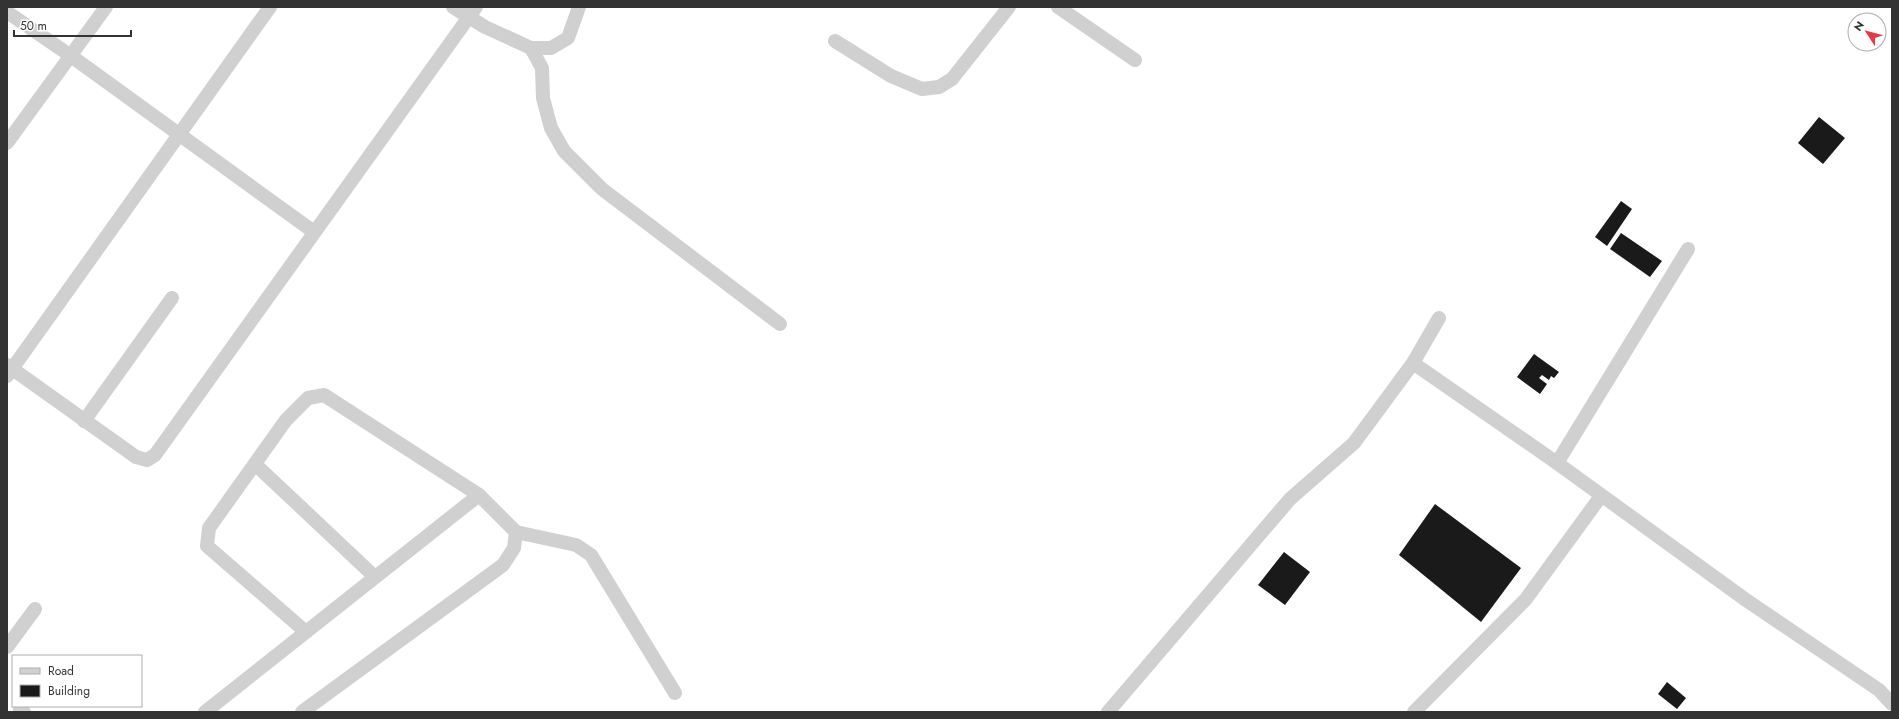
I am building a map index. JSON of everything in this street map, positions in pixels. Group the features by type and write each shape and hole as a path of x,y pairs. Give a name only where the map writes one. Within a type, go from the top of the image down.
{"street":[{"path":"7,143 106,7"},
{"path":"270,7 9,370 136,457 147,460 155,455 472,13"},
{"path":"453,7 472,13 531,48 542,68 543,98 551,128 564,151 602,189 780,324"},
{"path":"531,48 551,48 568,38 579,7"},
{"path":"835,41 891,76 922,89 938,87 952,80 1009,7"},
{"path":"1058,7 1135,60"},
{"path":"7,12 71,56 314,232"},
{"path":"1557,463 1688,249"},
{"path":"84,421 172,298"},
{"path":"1108,712 1290,499 1354,443 1413,363 1439,318"},
{"path":"1413,363 1557,463 1746,600 1879,690 1892,704"},
{"path":"306,632 207,546 209,528 256,465 286,420 308,398 324,395 479,495 516,532 576,545 591,555 675,693"},
{"path":"256,465 375,578"},
{"path":"205,712 479,495"},
{"path":"1414,712 1526,599 1601,496"},
{"path":"302,712 503,565 514,548 516,532"},
{"path":"7,647 35,609"}],"building":[{"path":"1819,117 1845,138 1823,164 1798,143"},
{"path":"1621,201 1632,209 1607,246 1595,237"},
{"path":"1621,233 1662,261 1650,277 1610,249"},
{"path":"1534,354 1559,372 1554,378 1551,376 1549,380 1542,375 1539,378 1547,384 1540,394 1517,377"},
{"path":"1435,504 1521,568 1481,622 1399,555"},
{"path":"1284,552 1310,572 1285,605 1258,585"},
{"path":"1667,682 1686,698 1677,709 1658,694"}]}
